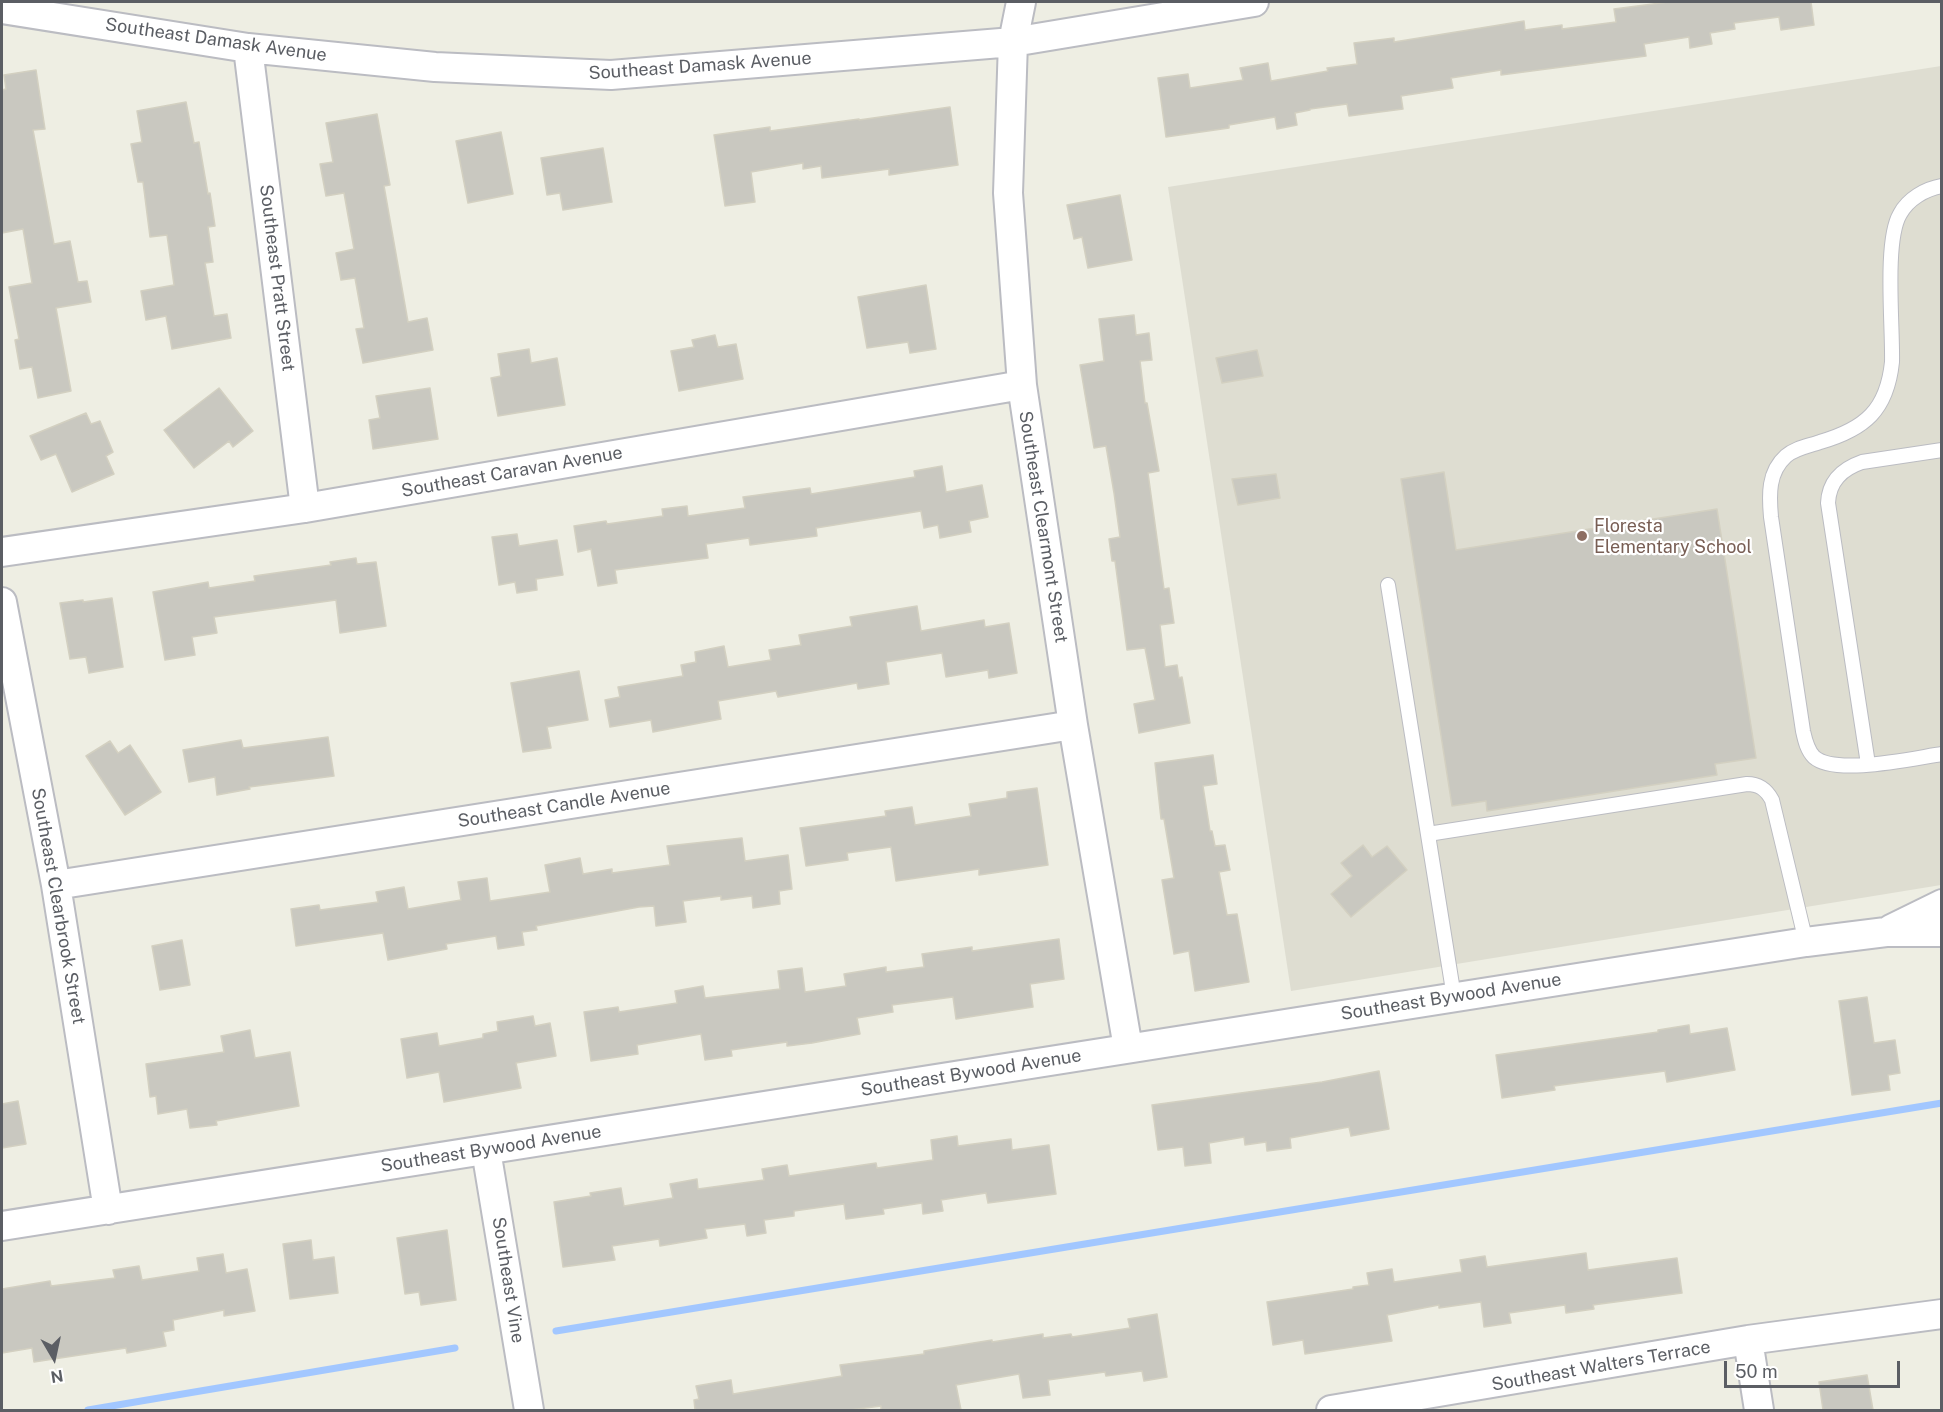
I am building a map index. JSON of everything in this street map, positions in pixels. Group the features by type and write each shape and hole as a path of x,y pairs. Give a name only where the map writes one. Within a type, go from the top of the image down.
{"street":[{"name":"Southeast Clearmont Street","path":"1021,2 1013,42 1008,193 1022,385 1072,725 1128,1048"},
{"name":"Southeast Damask Avenue","path":"2,9 248,48 435,67 610,75 1013,42 1254,2"},
{"name":"Southeast Pratt Street","path":"248,48 305,508"},
{"name":"Southeast Caravan Avenue","path":"2,552 305,508 1022,385"},
{"name":"Southeast Clearbrook Street","path":"2,602 56,885 108,1210"},
{"name":"Southeast Candle Avenue","path":"56,885 1072,725"},
{"path":"1886,932 1941,904"},
{"name":"Southeast Bywood Avenue","path":"2,1226 1806,942 1886,932 1941,933"},
{"name":"Southeast Vine","path":"486,1150 529,1410"},
{"name":"Southeast Walters Terrace","path":"1331,1410 1421,1404 1748,1340 1941,1314"},
{"path":"1748,1340 1759,1410"}],"lane":[{"path":"1941,186 1929,189 1912,200 1896,221 1892,249 1891,376 1881,402 1866,421 1851,431 1789,453 1777,467 1769,490 1772,528 1807,746 1815,758 1833,765 1868,764 1941,754"},
{"path":"1868,764 1828,502 1829,494 1838,476 1855,464 1941,450"},
{"path":"1388,585 1454,997"},
{"path":"1428,834 1755,784 1768,793 1772,800 1806,942"}],"shaded area":[{"name":"Floresta Elementary School","path":"1941,66 1941,885 1291,991 1168,187"}],"building":[{"path":"1668,2 1811,2 1814,25 1781,30 1779,17 1734,23 1735,29 1710,33 1712,44 1690,48 1689,37 1644,44 1646,56 1501,75 1501,70 1451,78 1453,88 1401,96 1403,109 1349,116 1347,104 1295,113 1297,125 1277,129 1275,117 1229,125 1229,128 1166,137 1158,78 1188,74 1190,88 1243,80 1240,68 1268,63 1271,81 1328,71 1327,68 1357,64 1354,43 1394,38 1394,42 1524,21 1525,30 1562,25 1562,29 1616,22 1614,9"},
{"path":"36,70 45,129 33,130 54,244 70,241 78,282 87,281 91,302 56,308 71,391 38,398 32,367 20,369 15,340 19,339 9,287 32,283 23,229 2,233 2,90 6,89 4,75"},
{"path":"186,102 194,143 199,142 215,226 208,227 213,262 205,263 214,316 227,314 231,338 172,349 166,316 146,320 141,291 174,285 167,235 150,237 143,182 138,182 131,144 142,142 137,111"},
{"path":"950,107 958,165 889,175 889,169 822,178 821,166 803,169 803,163 751,172 755,202 725,206 714,135 770,127 770,131"},
{"path":"377,114 390,185 384,186 408,322 427,318 433,350 363,363 356,329 364,328 355,278 341,280 336,253 354,249 344,193 326,196 320,164 333,162 326,123"},
{"path":"501,132 513,194 468,203 456,141"},
{"path":"603,148 612,202 563,210 560,193 547,195 541,158"},
{"path":"1120,195 1132,260 1088,268 1082,237 1074,239 1067,205"},
{"path":"926,285 936,349 910,353 908,342 867,348 858,297"},
{"path":"1134,315 1136,335 1149,333 1152,360 1140,361 1145,403 1147,403 1159,471 1148,473 1164,589 1169,588 1174,623 1160,625 1165,667 1177,665 1179,678 1182,677 1190,723 1139,733 1134,704 1155,700 1145,648 1127,650 1115,561 1112,561 1109,539 1120,537 1114,493 1106,446 1094,448 1080,365 1104,361 1099,319"},
{"path":"715,335 718,347 736,344 743,379 679,391 671,351 694,347 692,340"},
{"path":"529,349 531,363 557,358 565,405 498,416 491,378 501,376 498,354"},
{"path":"1257,350 1263,376 1222,383 1216,358"},
{"path":"219,388 253,431 233,447 229,441 194,468 164,430"},
{"path":"430,388 438,439 373,449 369,420 380,418 376,396"},
{"path":"86,413 91,424 100,421 113,452 106,456 114,474 72,492 56,454 41,460 30,436"},
{"path":"942,466 946,492 982,485 988,517 969,521 971,532 940,538 938,525 924,528 921,511 816,528 817,536 750,545 749,538 706,544 708,558 615,570 617,583 598,586 591,549 578,552 574,526 663,516 662,509 687,506 688,516 745,508 743,497 810,488 811,494 915,477 914,471"},
{"path":"1444,472 1456,550 1717,509 1756,758 1715,764 1717,775 1487,811 1486,801 1452,806 1401,479"},
{"path":"1276,474 1280,498 1238,505 1232,479"},
{"path":"517,534 519,546 557,540 563,575 536,579 537,590 517,593 515,582 499,585 492,537"},
{"path":"356,558 357,564 376,562 386,626 340,633 336,600 214,617 217,633 192,637 195,655 165,660 153,592 208,582 209,588 255,581 254,576 331,565 330,562"},
{"path":"112,598 123,667 89,673 86,657 70,659 60,603"},
{"path":"917,606 921,631 984,620 985,627 1009,623 1017,673 989,678 988,670 946,677 942,653 886,662 889,684 858,689 857,683 778,697 776,691 718,701 721,719 653,732 651,720 610,727 605,700 620,697 618,687 683,676 681,665 696,662 695,652 724,646 728,667 771,660 769,650 801,645 799,635 852,626 850,617"},
{"path":"579,671 588,720 547,727 551,748 523,752 511,683"},
{"path":"328,737 334,776 249,787 250,789 217,795 215,777 189,782 183,750 241,740 243,748"},
{"path":"110,741 118,753 130,745 161,792 125,815 86,756"},
{"path":"1213,755 1217,784 1203,786 1210,831 1212,831 1215,846 1225,845 1230,870 1219,872 1227,915 1237,914 1249,982 1195,991 1189,951 1174,954 1162,880 1174,878 1164,819 1161,819 1155,763"},
{"path":"1037,788 1048,865 979,875 979,869 896,881 891,847 847,853 848,860 806,866 800,828 886,816 885,811 912,807 915,825 971,816 969,804 1007,798 1007,792"},
{"path":"742,838 745,861 788,855 792,889 779,891 780,904 753,908 752,896 721,900 721,896 683,901 686,922 656,926 654,906 639,907 536,926 537,930 522,932 524,945 498,949 496,936 446,944 447,949 388,960 383,933 296,946 291,909 319,905 320,910 378,902 376,892 404,887 408,909 461,900 458,882 487,878 490,901 550,892 545,865 580,858 583,874 612,869 612,873 670,865 667,846"},
{"path":"1363,845 1372,857 1387,846 1407,870 1351,917 1331,894 1352,876 1341,863"},
{"path":"1059,939 1064,979 1030,984 1033,1007 956,1019 953,997 892,1005 893,1012 857,1018 860,1034 812,1043 787,1046 787,1042 731,1050 732,1056 705,1060 701,1034 637,1045 638,1054 591,1061 584,1012 618,1007 619,1012 677,1003 675,991 703,986 705,998 780,989 778,971 802,968 805,992 846,986 844,974 886,967 886,972 924,967 922,954 972,947 972,951"},
{"path":"182,940 190,985 160,990 152,946"},
{"path":"1867,997 1874,1043 1895,1040 1900,1073 1888,1075 1890,1090 1852,1095 1839,1001"},
{"path":"533,1016 535,1026 550,1023 556,1056 516,1063 521,1088 444,1102 439,1072 407,1078 401,1039 437,1033 439,1046 483,1038 483,1034 498,1031 497,1022"},
{"path":"1689,1025 1690,1034 1727,1028 1735,1070 1667,1082 1665,1071 1554,1086 1555,1090 1502,1098 1496,1055 1658,1032 1658,1030"},
{"path":"250,1030 255,1058 290,1052 299,1106 216,1121 217,1125 190,1128 187,1109 158,1114 156,1096 150,1097 146,1064 224,1052 221,1036"},
{"path":"1379,1071 1389,1129 1351,1136 1349,1127 1290,1138 1291,1148 1267,1151 1266,1142 1245,1145 1244,1137 1209,1143 1211,1163 1185,1166 1183,1147 1158,1150 1152,1105 1322,1082"},
{"path":"18,1101 26,1144 2,1148 2,1104"},
{"path":"957,1136 958,1146 1011,1139 1012,1150 1049,1145 1056,1194 988,1203 986,1193 941,1200 943,1211 923,1214 922,1203 883,1209 884,1214 846,1219 844,1204 794,1211 794,1216 764,1220 766,1233 747,1236 745,1224 705,1229 707,1238 660,1246 659,1239 612,1246 615,1260 563,1267 554,1202 621,1188 624,1206 673,1198 670,1184 697,1179 698,1189 764,1180 762,1169 787,1165 789,1176 876,1163 877,1168 933,1160 931,1140"},
{"path":"447,1230 456,1300 421,1305 419,1292 405,1294 397,1238"},
{"path":"311,1240 313,1260 334,1257 338,1293 290,1299 283,1244"},
{"path":"1586,1253 1588,1270 1677,1258 1682,1293 1593,1305 1594,1309 1566,1313 1565,1305 1509,1313 1511,1323 1484,1327 1481,1302 1439,1308 1439,1305 1387,1315 1392,1341 1305,1354 1303,1340 1273,1345 1267,1302 1369,1285 1367,1273 1392,1269 1394,1282 1462,1272 1460,1260 1485,1256 1487,1267"},
{"path":"223,1254 226,1273 247,1269 255,1311 224,1316 224,1310 173,1320 174,1330 163,1332 166,1346 127,1353 126,1348 34,1362 32,1348 2,1353 2,1289 50,1281 51,1286 115,1278 113,1270 139,1266 142,1280 199,1271 197,1258"},
{"path":"1157,1314 1167,1377 1144,1381 1142,1371 1106,1376 1105,1372 1048,1380 1050,1395 1023,1398 1019,1374 956,1385 961,1410 881,1410 881,1406 850,1410 695,1410 694,1400 699,1399 696,1386 731,1380 733,1394 842,1376 840,1365 924,1354 924,1351 1043,1334 1043,1338 1071,1334 1072,1337 1130,1328 1128,1319"},
{"path":"1867,1375 1873,1410 1823,1410 1819,1382"}],"waterway":[{"path":"556,1331 1942,1103"},
{"path":"88,1410 455,1348"}],"place":[{"name":"Floresta Elementary School","path":"1582,536"}]}
